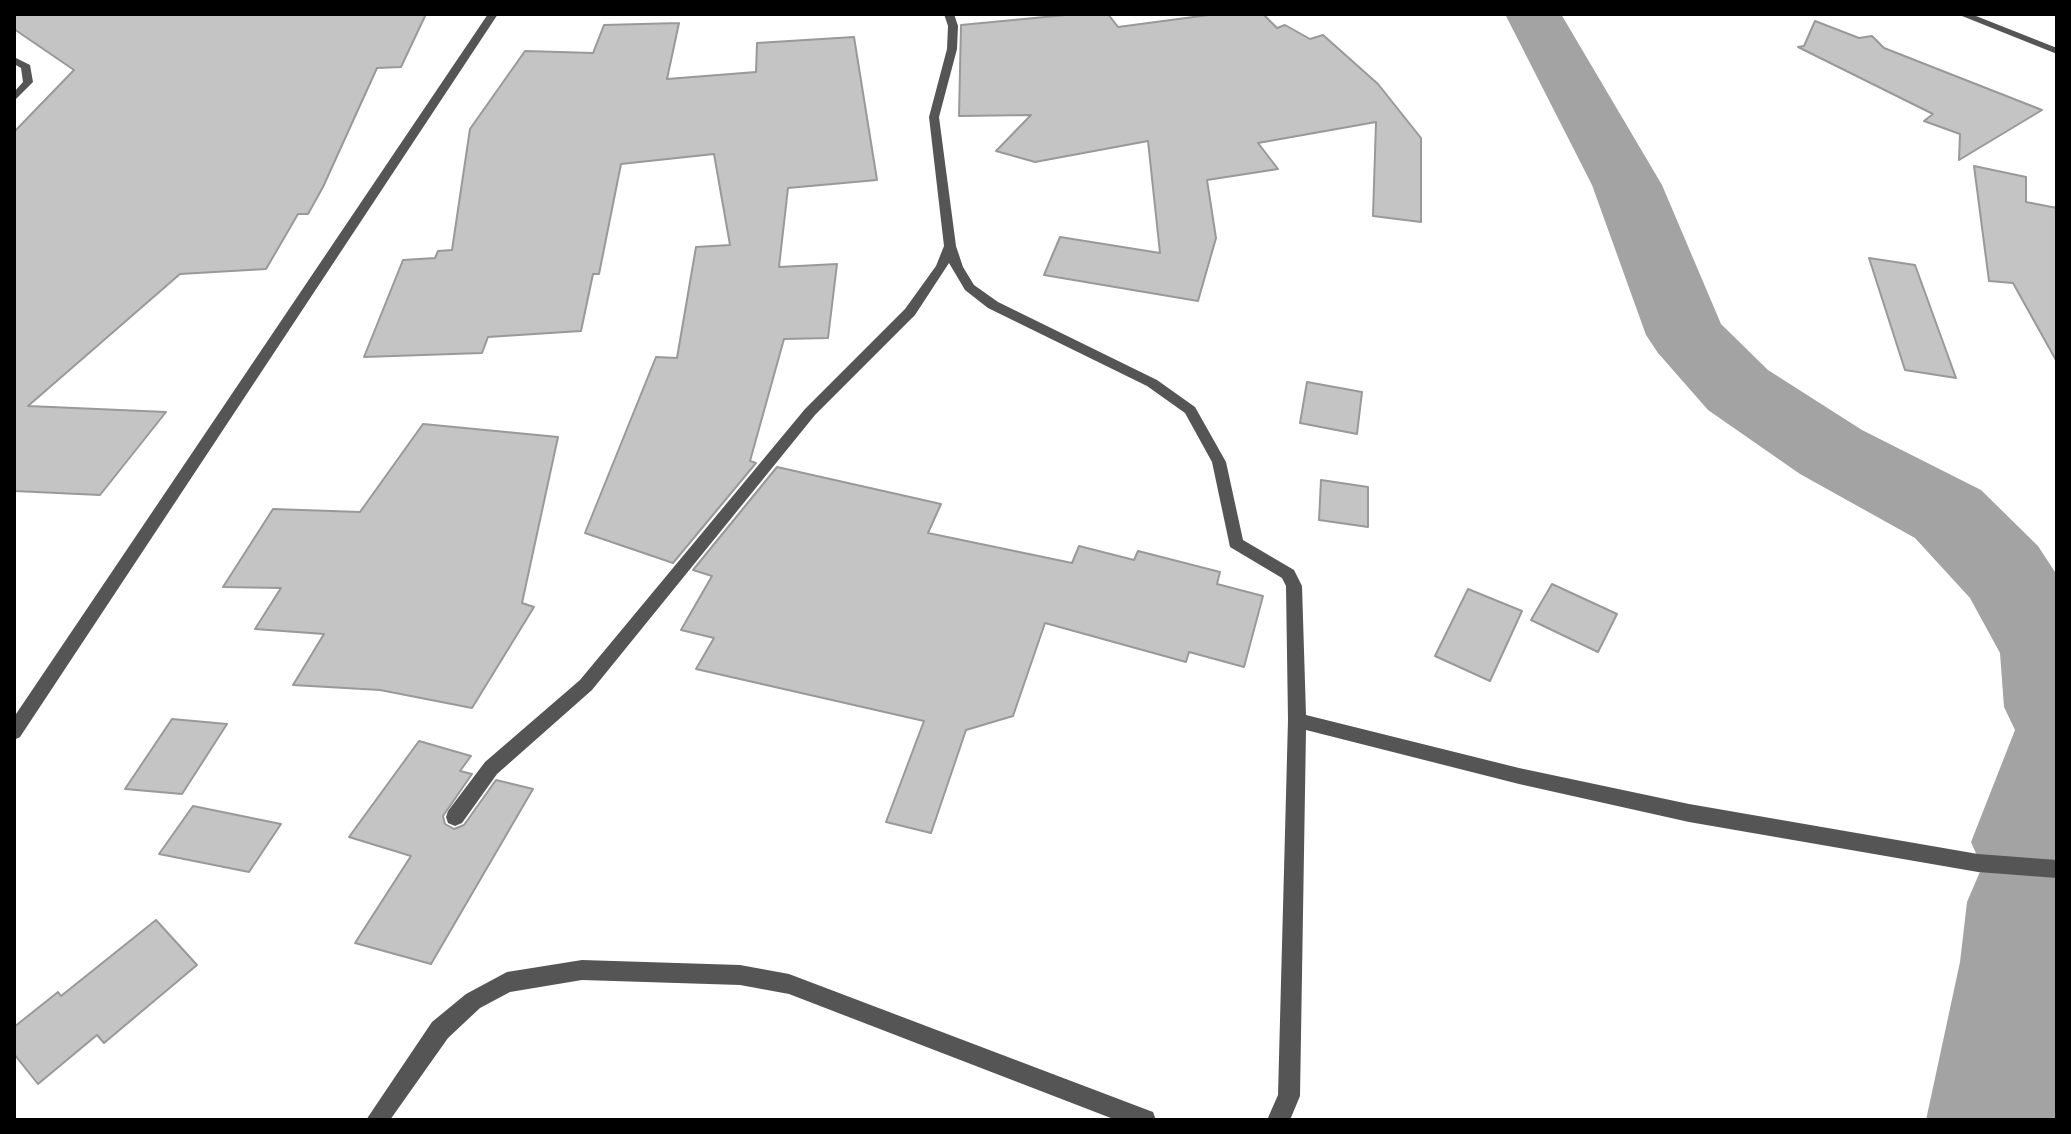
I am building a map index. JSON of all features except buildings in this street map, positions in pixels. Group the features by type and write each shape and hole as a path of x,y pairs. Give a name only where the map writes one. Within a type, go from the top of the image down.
{"street":[{"path":"14,732 493,14"},
{"path":"949,14 952,49 934,117 950,246 969,287 993,305 1152,383 1190,410 1219,462 1236,543 1288,574 1294,586 1297,720 1289,1096 1278,1120"},
{"path":"1962,14 2057,51"},
{"path":"14,60 26,67 28,82 14,98"},
{"path":"455,817 491,768 586,685 810,412 910,312 942,266 950,246"},
{"path":"1297,720 1519,776 1689,813 1978,863 2057,869"},
{"path":"377,1120 440,1030 473,1001 507,982 582,970 740,975 789,984 1145,1120"}],"waterway":[{"path":"1533,14 1627,185 1686,335 1738,390 1831,452 1948,514 2004,572 2051,651 2057,707"},
{"path":"2029,842 2057,758"},
{"path":"1994,1120 2022,962 2027,902"}]}
